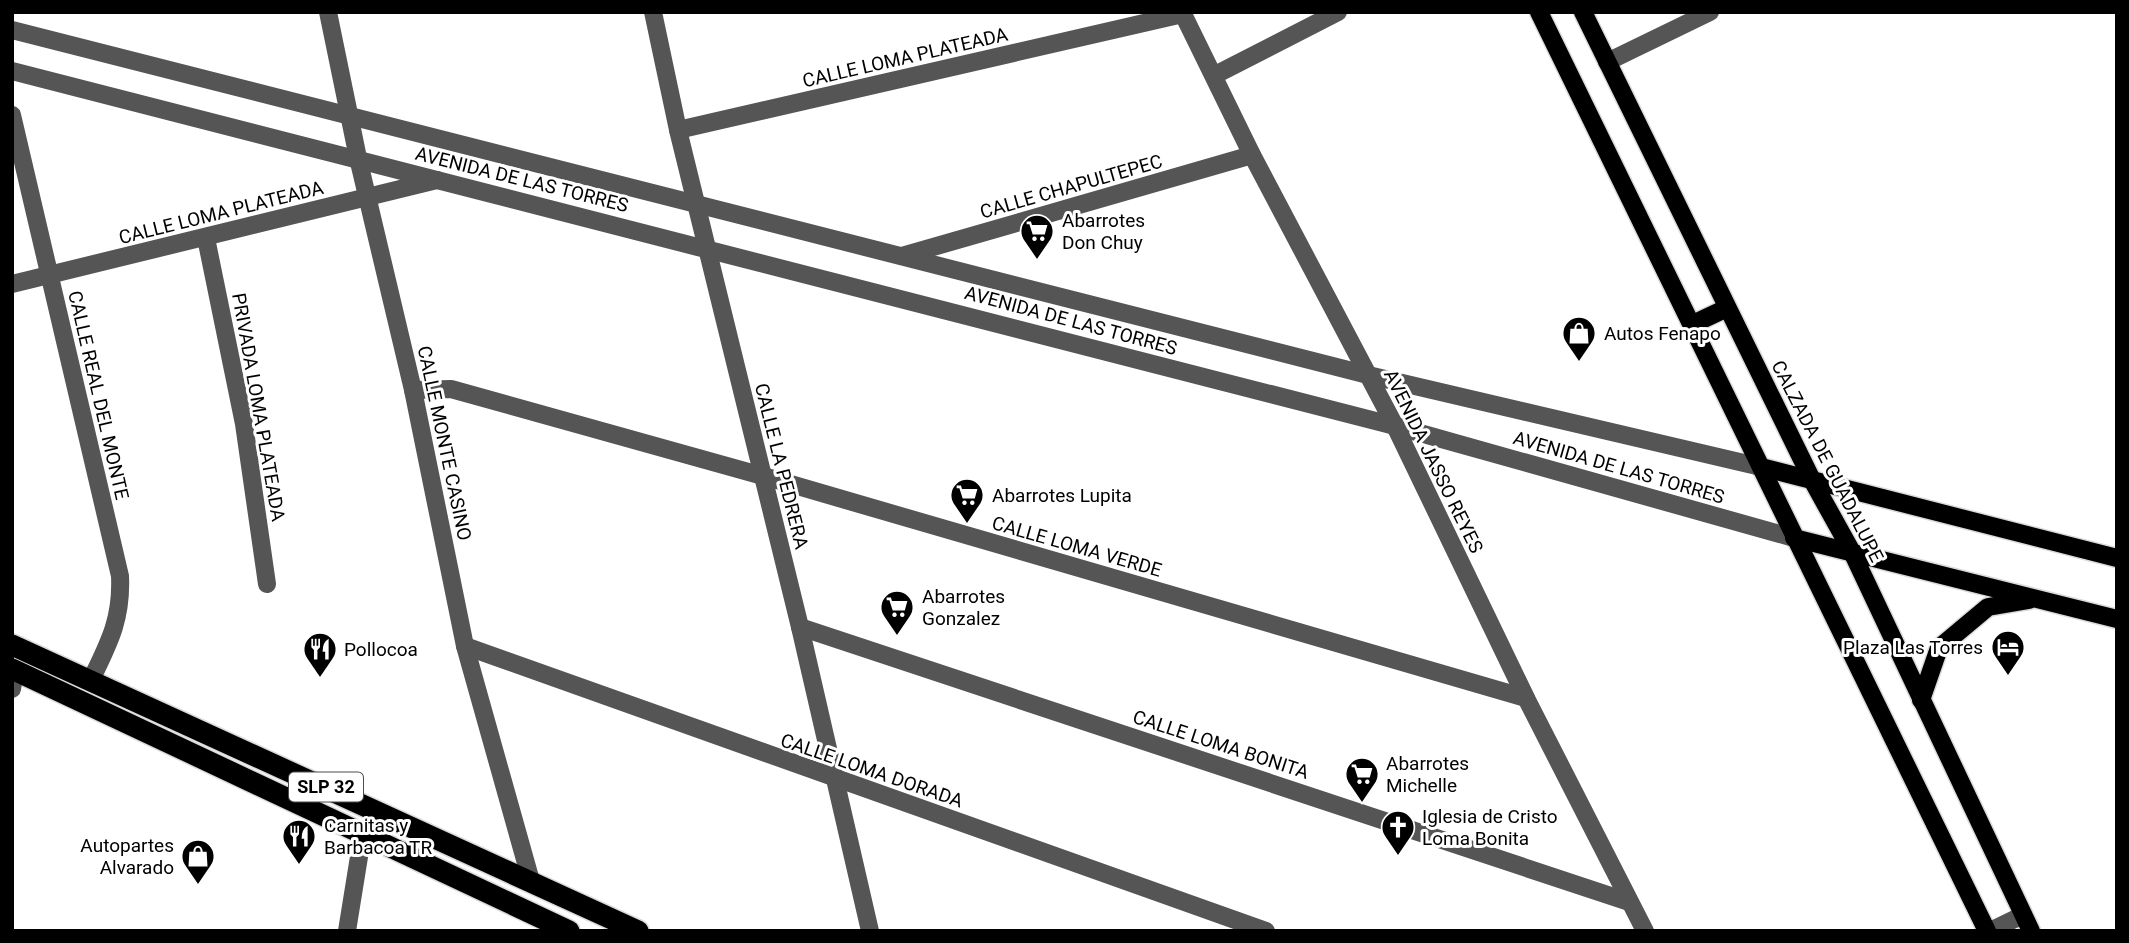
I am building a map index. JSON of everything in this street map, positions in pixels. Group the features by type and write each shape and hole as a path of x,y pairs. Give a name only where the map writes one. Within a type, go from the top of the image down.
{"highway":[{"name":"SLP 32","path":"12,645 638,931"},
{"name":"SLP 32","path":"13,676 363,832 569,931"}],"main road":[{"path":"1539,12 1693,324 1794,538 1989,931"},
{"name":"CALZADA DE GUADALUPE","path":"1583,12 1812,480 1852,552 2027,923"},
{"path":"1693,324 1727,307"},
{"name":"AVENIDA DE LAS TORRES","path":"1761,467 2117,558"},
{"name":"AVENIDA DE LAS TORRES","path":"1794,538 2116,617"},
{"path":"1921,700 1939,649 1988,607 2037,599"}],"street":[{"name":"CALLE MONTE CASINO","path":"328,12 358,159 413,390 465,646 531,881"},
{"name":"CALLE LA PEDRERA","path":"653,12 678,130 800,627 870,931"},
{"path":"1215,75 1338,12"},
{"path":"1607,62 1710,12"},
{"name":"CALLE LOMA PLATEADA","path":"678,130 1182,13"},
{"name":"AVENIDA JASSO REYES","path":"1182,13 1215,75 1252,155 1395,426 1526,698 1646,931"},
{"name":"AVENIDA DE LAS TORRES","path":"12,30 1368,375 1761,467"},
{"name":"AVENIDA DE LAS TORRES","path":"12,71 1395,426 1794,538"},
{"name":"CALLE REAL DEL MONTE","path":"12,115 120,576 121,603 116,629 91,680"},
{"name":"CALLE CHAPULTEPEC","path":"902,256 1252,155"},
{"name":"CALLE LOMA PLATEADA","path":"12,284 440,179"},
{"name":"PRIVADA LOMA PLATEADA","path":"206,238 244,424 267,583"},
{"name":"CALLE LOMA VERDE","path":"413,390 451,389 763,476 1526,698"},
{"name":"CALLE LOMA BONITA","path":"800,627 1629,902"},
{"name":"CALLE LOMA DORADA","path":"465,646 1266,931"},
{"path":"347,931 363,832"},
{"path":"1989,931 2027,923"}],"place":[{"name":"Abarrotes Don Chuy","path":"1037,261"},
{"name":"Autos Fenapo","path":"1579,363"},
{"name":"Abarrotes Lupita","path":"967,525"},
{"name":"Abarrotes Gonzalez","path":"897,637"},
{"name":"Plaza Las Torres","path":"2008,677"},
{"name":"Pollocoa","path":"320,679"},
{"name":"Abarrotes Michelle","path":"1362,804"},
{"name":"Iglesia de Cristo Loma Bonita","path":"1398,857"},
{"name":"Carnitas y Barbacoa TR","path":"299,866"},
{"name":"Autopartes Alvarado","path":"198,886"}]}
